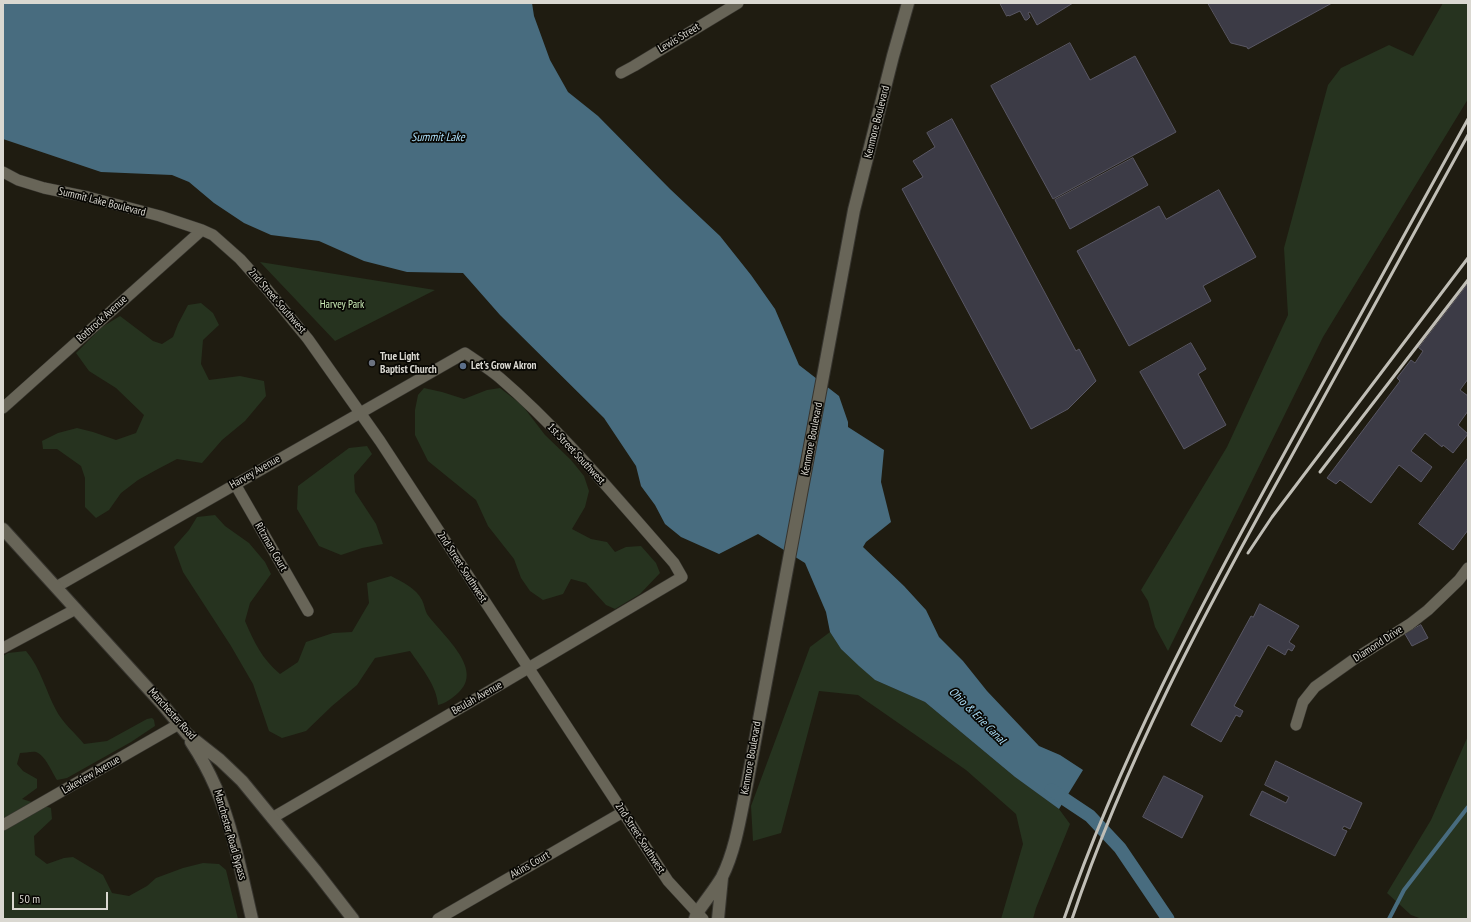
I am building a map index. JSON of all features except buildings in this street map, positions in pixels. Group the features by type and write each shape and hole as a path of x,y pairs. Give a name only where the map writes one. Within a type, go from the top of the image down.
{"main road":[{"name":"Kenmore Boulevard","path":"698,917 722,877 741,812 854,210 908,3"},
{"name":"Manchester Road","path":"3,530 76,609 187,734 235,773 315,870 353,919"},
{"name":"Manchester Road Bypass","path":"187,734 210,774 223,806 239,860 252,919"},
{"name":"Kenmore Boulevard","path":"718,919 722,877"}],"street":[{"name":"Lewis Street","path":"621,73 738,3"},
{"name":"Summit Lake Boulevard","path":"5,177 160,216 202,230"},
{"name":"Rothrock Avenue","path":"3,408 202,230"},
{"name":"2nd Street Southwest","path":"202,230 214,236 240,259 308,338 360,412 668,881 698,917"},
{"name":"1st Street Southwest","path":"455,359 465,353 499,377 542,417 674,563 682,577"},
{"name":"Harvey Avenue","path":"56,587 455,359"},
{"name":"Ritzman Court","path":"235,484 308,611"},
{"name":"Diamond Drive","path":"1296,725 1303,702 1315,687 1422,615 1443,597 1468,568"},
{"name":"Beulah Avenue","path":"272,818 682,577"},
{"path":"3,648 76,609"},
{"name":"Lakeview Avenue","path":"3,825 179,724"},
{"name":"Akins Court","path":"438,919 623,812"}],"green space":[{"path":"1443,3 1468,3 1468,99 1323,337 1168,651 1155,627 1148,601 1141,590 1227,447 1288,315 1284,248 1328,85 1341,68 1389,45 1413,56"},
{"name":"Harvey Park","path":"260,262 435,290 335,341"},
{"path":"201,303 213,313 219,325 203,340 201,364 209,380 240,376 264,381 266,396 245,421 222,440 202,463 177,459 138,480 121,493 109,510 96,518 85,507 85,478 81,466 57,449 43,449 42,441 58,433 77,428 116,440 136,433 144,415 116,388 89,371 76,353 102,327 120,316 153,341 162,344 173,337 188,305"},
{"path":"424,388 464,399 487,390 500,388 522,405 545,435 571,460 584,476 589,491 585,507 572,529 591,539 607,542 615,552 626,547 641,546 656,563 660,573 640,594 615,609 606,605 586,583 571,579 563,594 543,600 530,591 521,578 514,559 488,526 476,500 428,461 415,435 415,410 418,395"},
{"path":"367,446 372,454 354,475 355,492 376,524 383,544 362,548 341,555 319,546 297,509 298,486 349,448"},
{"path":"215,515 225,526 249,543 265,562 271,574 250,603 245,621 259,650 280,674 298,662 306,642 333,633 352,632 369,603 367,583 391,576 416,592 423,602 427,614 450,641 464,662 467,673 465,683 458,693 446,702 438,705 432,684 410,651 375,658 357,685 306,731 282,738 269,731 253,684 231,646 183,572 174,547 189,530 197,517"},
{"path":"830,632 841,649 875,680 925,702 1015,777 1059,809 1070,824 1033,919 1001,919 1023,844 1016,814 966,770 858,695 819,691 781,833 753,841 751,806 810,647"},
{"path":"26,651 39,672 59,714 84,744 107,741 147,719 152,718 155,726 131,742 67,778 57,780 45,760 39,754 36,752 20,753 17,764 23,771 37,779 37,788 22,799 51,808 52,819 34,836 35,855 47,864 64,858 73,857 103,875 112,893 129,896 147,886 156,878 183,868 203,863 219,864 226,870 238,919 3,919 3,656 8,653"},
{"path":"1468,736 1468,919 1422,919 1411,915 1387,893 1431,820"}],"water":[{"name":"Summit Lake","path":"3,3 532,3 534,16 550,60 568,92 598,116 670,189 720,236 751,275 775,309 799,365 839,396 848,422 848,427 884,450 881,482 891,522 866,542 863,547 904,586 926,610 939,637 963,661 987,691 1039,746 1060,755 1083,770 1059,809 1015,777 925,702 875,680 841,649 830,632 826,612 805,563 758,534 719,554 681,537 665,524 655,505 641,486 636,466 604,418 500,315 463,273 407,272 364,261 319,241 271,235 244,223 214,203 189,182 172,175 101,172 3,139"}],"waterway":[{"name":"Ohio & Erie Canal","path":"1051,790 1090,816 1120,848 1168,919"},
{"path":"1389,919 1404,890 1468,807"}],"railway":[{"path":"1064,919 1109,801 1135,743 1190,630 1219,574 1468,119"},
{"path":"1072,919 1116,802 1141,745 1196,633 1468,135"},
{"path":"1248,553 1272,517 1468,258"},
{"path":"1320,472 1468,280"}],"place":[{"name":"True Light Baptist Church","path":"372,363"},
{"name":"Let's Grow Akron","path":"463,366"}]}
